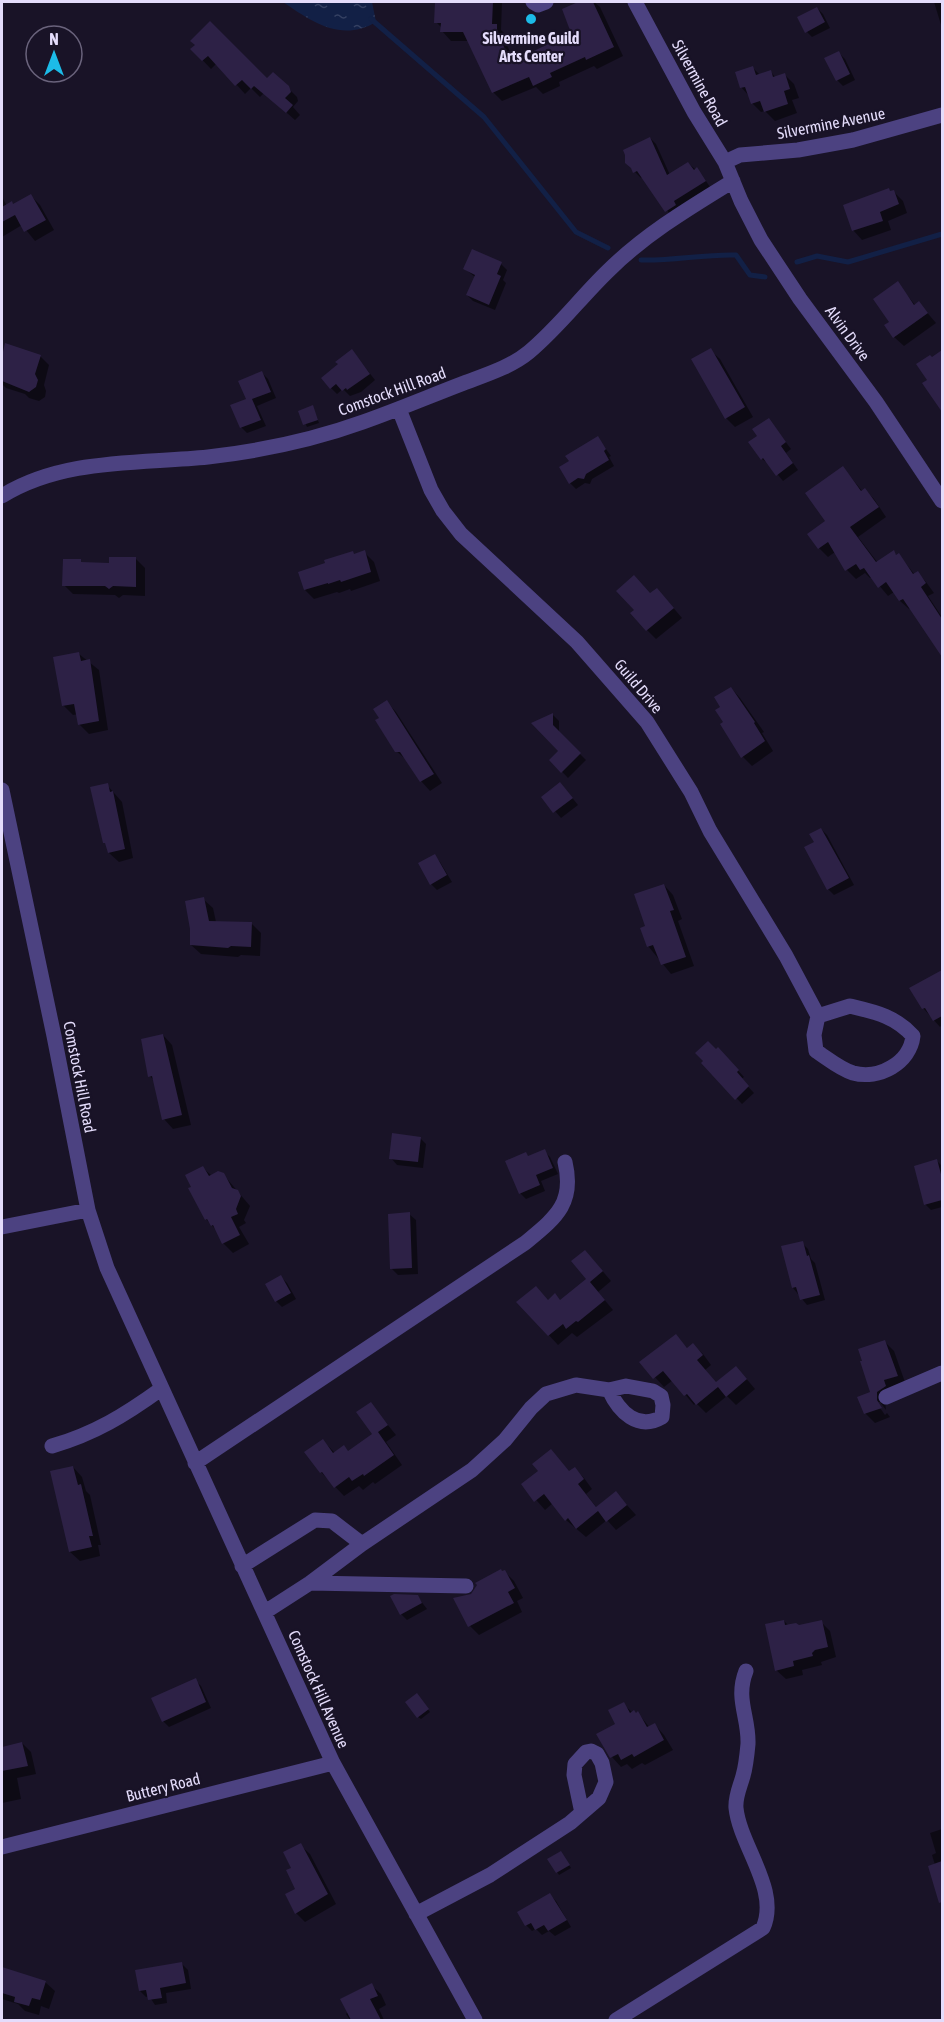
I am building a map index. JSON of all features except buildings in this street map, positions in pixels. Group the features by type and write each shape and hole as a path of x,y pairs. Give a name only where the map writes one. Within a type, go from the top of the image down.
{"street":[{"path":"532,2 537,5 546,2"},
{"name":"Silvermine Road","path":"635,2 681,91 725,162 733,182"},
{"name":"Silvermine Avenue","path":"725,162 740,155 798,150 853,140 942,115"},
{"name":"Comstock Hill Road","path":"2,496 20,486 59,473 110,464 208,457 259,450 331,432 399,409 489,373 519,359 536,345 631,250 671,220 733,182"},
{"name":"Alvin Drive","path":"733,182 761,240 791,286 876,402 942,501"},
{"name":"Guild Drive","path":"399,409 431,490 443,511 461,534 578,642 647,722 691,792 710,831 786,956 818,1016"},
{"name":"Comstock Hill Road","path":"2,790 88,1210 107,1268 149,1363"},
{"path":"850,1006 876,1012 902,1024 913,1036 912,1047 894,1067 873,1074 852,1072 816,1051 814,1035 818,1016 850,1006"},
{"path":"195,1463 525,1243 547,1224 566,1200 569,1188 566,1162"},
{"path":"2,1227 88,1210"},
{"name":"Comstock Hill Avenue","path":"149,1363 333,1763 475,2020"},
{"path":"886,1397 942,1373"},
{"path":"265,1612 472,1470 505,1440 531,1408 546,1394 576,1385 609,1390"},
{"path":"52,1446 81,1437 123,1416 161,1389"},
{"path":"242,1566 315,1520 332,1521 362,1544"},
{"path":"310,1582 466,1586"},
{"path":"616,2020 763,1928 766,1920 765,1892 736,1807 747,1756 748,1741 741,1697 746,1671"},
{"name":"Buttery Road","path":"2,1847 333,1763"},
{"path":"416,1914 490,1875 582,1813"}],"water":[{"path":"283,2 372,2 376,22 363,28 339,30 304,16"}],"waterway":[{"path":"371,19 484,117 576,232 608,248"},
{"path":"797,262 817,256 848,262 942,234"},
{"path":"641,260 736,255 750,275 765,277"}],"place":[{"name":"Silvermine Guild Arts Center","path":"531,19"}]}
